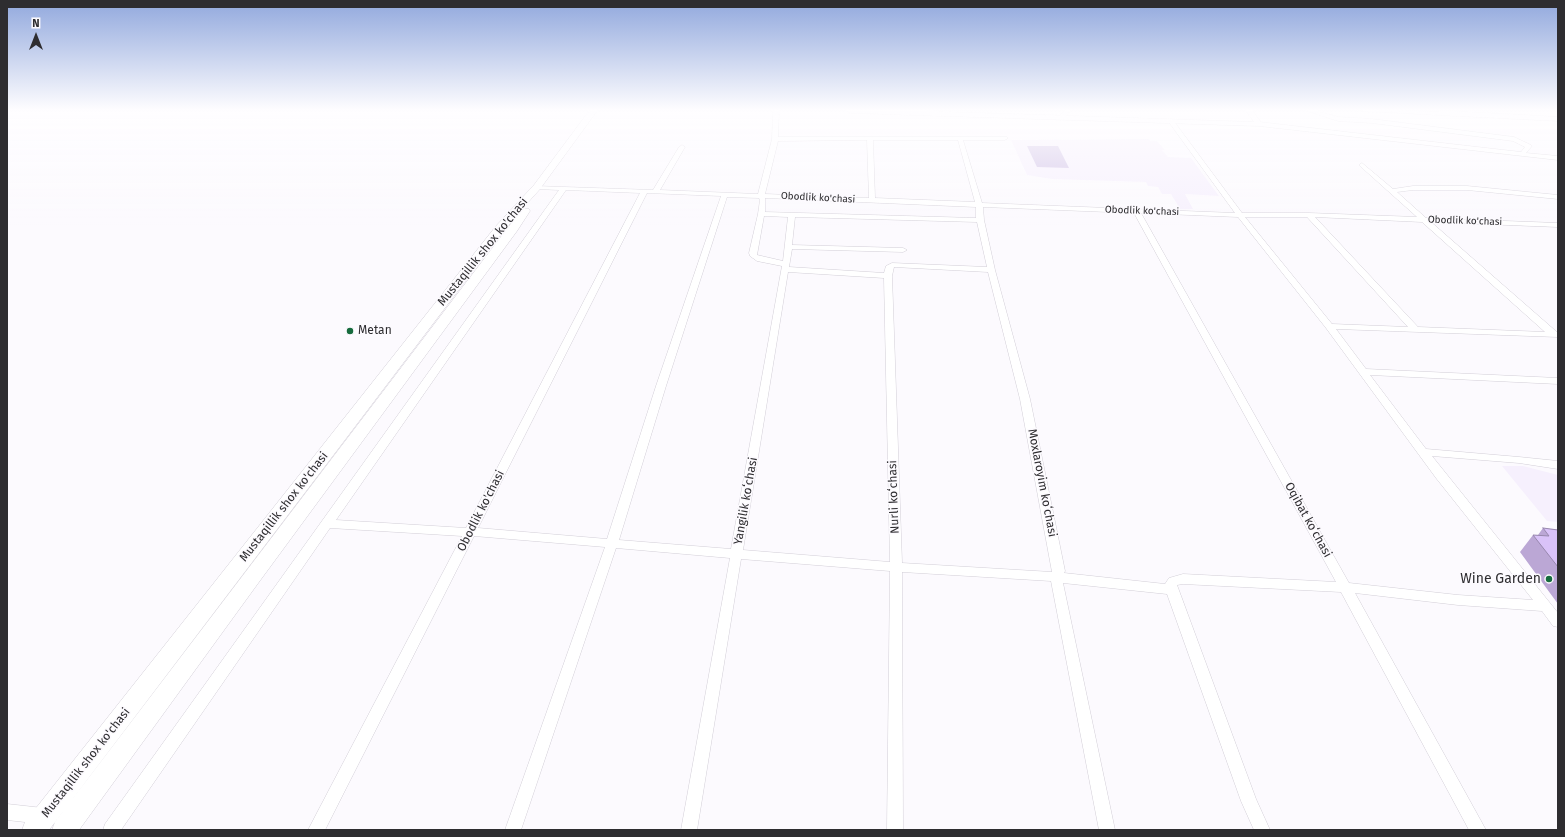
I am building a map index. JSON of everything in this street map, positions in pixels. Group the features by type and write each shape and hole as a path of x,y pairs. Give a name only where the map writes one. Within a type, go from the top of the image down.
{"main road":[{"name":"Mustaqillik shox ko'chasi","path":"34,830 500,228 537,187 564,150"},
{"name":"Mustaqillik shox ko'chasi","path":"64,830 513,229 537,187"},
{"path":"231,575 252,577"}],"street":[{"path":"651,191 680,150"},
{"path":"772,150 761,196 763,200 753,253 754,256 785,267 888,276 889,268 892,266 991,270"},
{"path":"870,150 872,200"},
{"name":"Moxlaroyim koʻchasi","path":"963,150 979,204 980,220 991,270 1025,400 1059,571 1056,577 1107,830"},
{"path":"1192,150 1240,215 1329,326 1423,452 1558,622"},
{"path":"1487,150 1558,158"},
{"path":"1522,154 1525,150"},
{"path":"1362,165 1556,335"},
{"name":"Obodlik ko'chasi","path":"537,187 761,196 859,208 872,200 1240,215 1309,215 1558,225"},
{"path":"111,830 564,188"},
{"path":"1392,191 1413,188 1467,188 1558,197"},
{"name":"Obodlik ko'chasi","path":"316,830 639,200 651,191"},
{"path":"513,830 612,543 661,386 726,194"},
{"path":"761,214 792,214 859,208 980,220"},
{"name":"Oqibat koʻchasi","path":"1136,211 1478,830"},
{"name":"Yangilik koʻchasi","path":"689,830 785,267 792,214"},
{"path":"1309,215 1416,330"},
{"path":"788,247 903,250"},
{"name":"Nurli koʻchasi","path":"888,276 896,567 895,830"},
{"path":"1329,326 1556,335"},
{"path":"1364,372 1558,381"},
{"path":"1423,452 1520,460 1558,465"},
{"path":"326,524 470,532 896,567 1056,577 1172,590"},
{"path":"1262,830 1249,801 1172,590 1171,583 1173,581 1183,579 1345,587 1458,600 1545,606"},
{"path":"7,812 45,816"}],"shaded area":[{"path":"1016,150 1162,150 1168,157 1191,158 1219,196 1185,194 1193,209 1180,209 1171,194 1162,194 1158,187 1148,186 1146,182 1052,179 1027,175"},
{"path":"1029,150 1060,150 1069,168 1037,167"},
{"path":"1502,466 1523,466 1558,475 1558,522 1547,521"}],"building":[{"path":"1543,528 1558,530 1558,567 1533,535 1549,536"}],"place":[{"name":"Metan","path":"350,331"},
{"name":"Wine Garden","path":"1549,579"}]}
